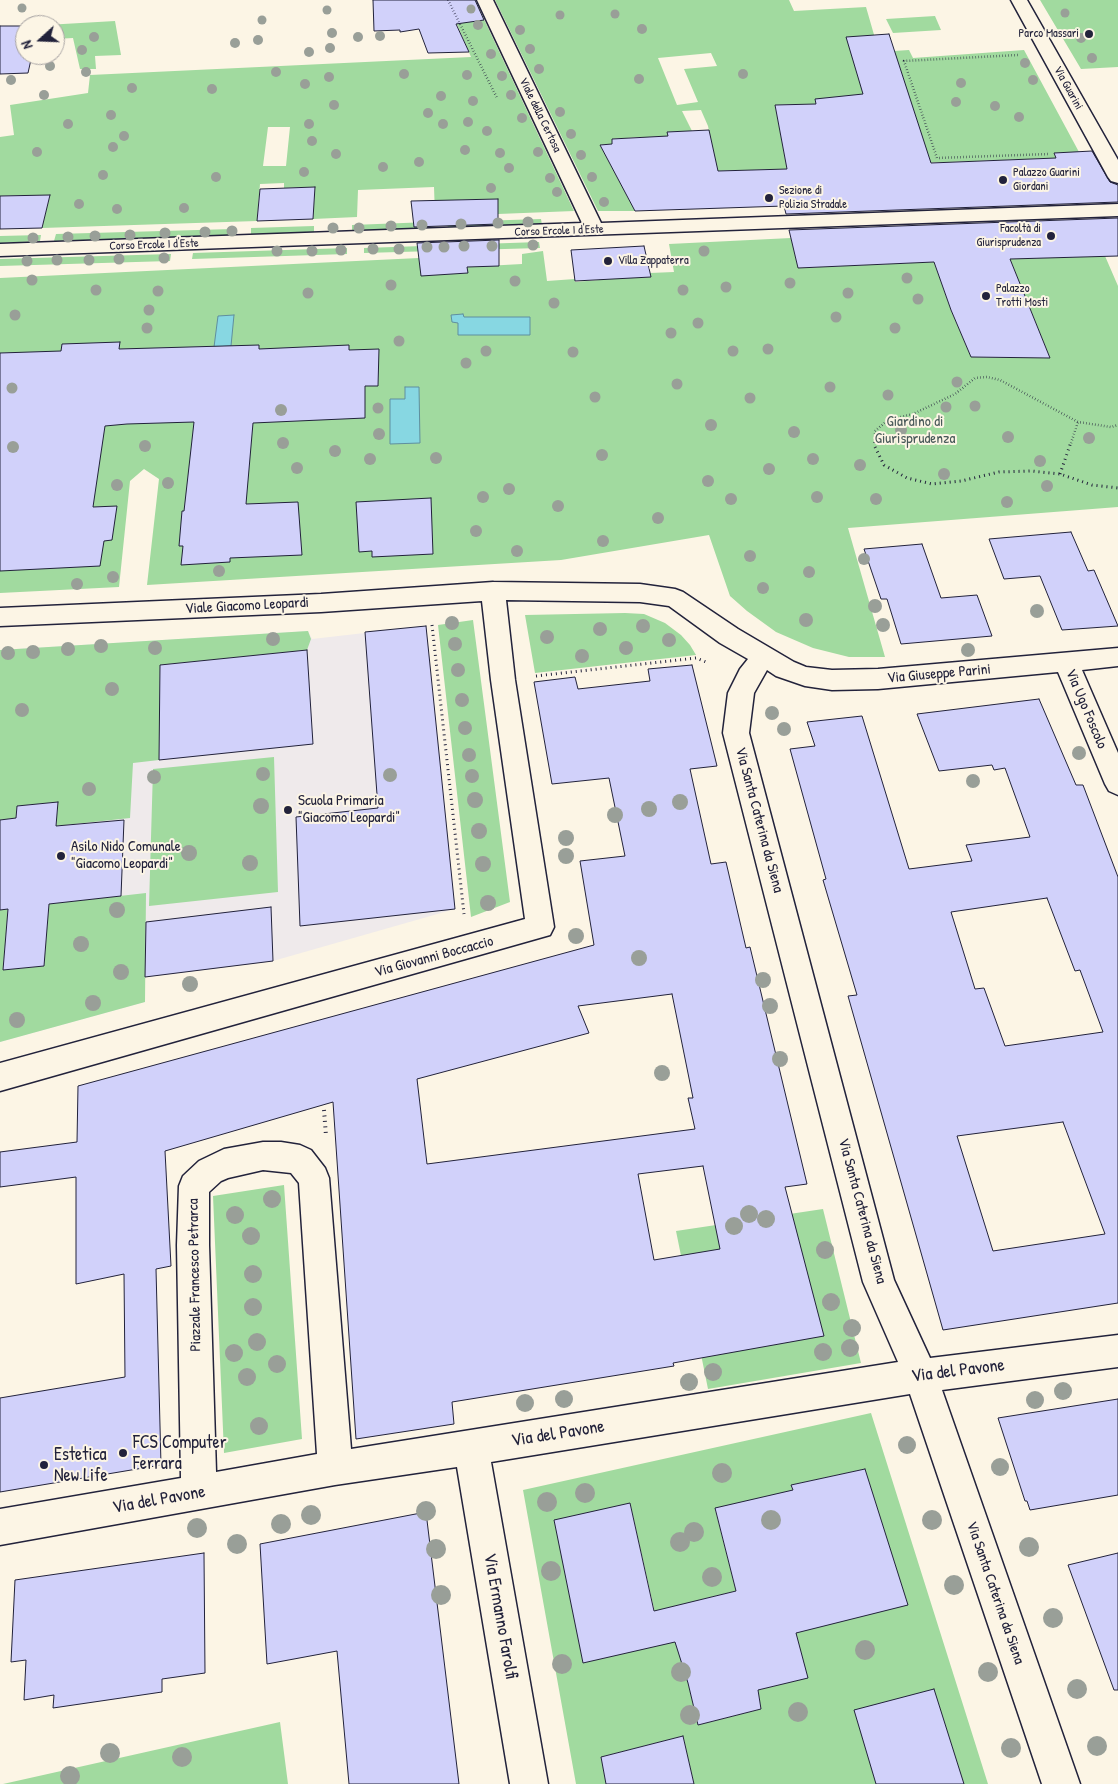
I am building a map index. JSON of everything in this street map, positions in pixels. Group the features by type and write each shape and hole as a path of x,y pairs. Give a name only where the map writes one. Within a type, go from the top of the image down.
{"street":[{"name":"Viale della Certosa","path":"484,0 595,230"},
{"name":"Via Guarini","path":"1019,0 1118,177"},
{"name":"Corso Ercole I d'Este","path":"0,250 1118,210"},
{"name":"Viale Giacomo Leopardi","path":"0,617 321,603 493,591 640,593 675,598 756,667"},
{"name":"Via Giovanni Boccaccio","path":"0,1077 540,927 503,680 493,591"},
{"name":"Via Giuseppe Parini","path":"756,667 785,669 805,676 832,680 878,679 1118,657"},
{"name":"Via Ugo Foscolo","path":"1066,661 1118,784"},
{"name":"Via Santa Caterina da Siena","path":"756,667 741,693 736,732 880,1282 921,1376 1061,1784"},
{"name":"Piazzale Francesco Petrarca","path":"199,1493 193,1245 194,1186 210,1171 224,1164 263,1156 281,1156 300,1160 314,1178 335,1468"},
{"name":"Via del Pavone","path":"0,1527 335,1468 471,1448 872,1382 1118,1351"},
{"name":"Via Ermanno Farolfi","path":"471,1448 529,1784"}],"path":[{"path":"1048,52 904,61 937,158 1048,154"},
{"path":"1118,425 1111,427 1078,422 1000,380 987,377 975,378 955,394 913,414 888,420 875,432 874,446 884,465 907,478 932,484 961,481 999,472 1031,471 1060,474 1092,485 1118,488"},
{"path":"1060,474 1078,422"},
{"path":"432,621 468,947"},
{"path":"503,680 696,658 756,667"}],"shaded area":[{"name":"Scuola Primaria \"Giacomo Leopardi\"","path":"426,626 455,909 273,961 145,977 145,1002 0,1042 0,650 308,631 312,639"}],"green space":[{"path":"475,0 574,211 498,214 497,199 458,200 435,215 434,187 358,190 357,217 313,219 315,187 284,188 284,183 260,184 257,221 42,228 50,195 0,196 0,137 14,135 10,105 88,93 90,75 471,57 456,22","holes":["268,127 290,127 286,166 263,166"]},
{"path":"495,0 789,0 794,11 866,7 879,52 909,50 913,58 1024,50 1079,152 1054,153 1056,158 842,166 815,99 816,104 775,105 787,169 717,171 708,126 701,110 682,111 692,131 668,132 670,153 641,137 612,139 612,144 600,145 635,211 598,211","holes":["711,53 717,66 684,69 698,102 677,105 658,58"]},
{"name":"Parco Massari","path":"1040,0 1118,0 1118,67 1081,69"},
{"path":"935,16 941,30 893,33 886,19"},
{"path":"115,21 121,55 95,56 96,69 80,69 73,38 65,38 65,24"},
{"path":"541,219 542,225 448,228 447,222"},
{"path":"429,222 430,228 352,231 352,225"},
{"path":"314,226 314,232 251,234 251,228"},
{"path":"233,229 233,235 54,241 56,234"},
{"path":"41,235 40,241 0,243 0,236"},
{"name":"Giardino di Giurisprudenza","path":"791,238 798,268 934,262 951,310 971,357 1050,358 1010,259 1105,256 1118,286 1118,507 848,528 885,657 849,657 813,648 776,632 730,596 709,535 561,560 147,585 159,479 144,469 130,481 119,587 0,593 0,278 419,258 422,275 467,273 467,267 522,264 522,254 543,251 547,281 575,279 575,282 599,280 598,273 624,278 650,277 650,273 674,272 669,244"},
{"path":"539,242 540,248 364,253 364,248"},
{"path":"347,248 347,254 192,259 193,253"},
{"path":"171,254 170,261 0,266 0,259"},
{"path":"644,614 665,623 681,635 696,655 535,673 525,615"},
{"path":"473,620 510,902 471,917 438,625"},
{"path":"308,631 311,639 307,650 160,665 159,760 133,763 130,818 56,826 58,802 17,806 16,818 0,820 0,650"},
{"path":"274,757 278,892 149,906 153,769"},
{"path":"146,893 145,1002 0,1042 0,910 8,909 3,970 44,966 49,904"},
{"path":"284,1185 302,1439 224,1453 213,1196"},
{"path":"823,1209 861,1363 708,1389 676,1231"},
{"path":"871,1413 988,1784 694,1784 683,1736 601,1757 606,1784 576,1784 523,1490","holes":["865,1469 886,1538 831,1624 791,1485","630,1503 662,1644 583,1663 568,1587","715,1509 807,1678 758,1690 761,1709 698,1725 688,1683 711,1648 699,1600 736,1591"]},
{"path":"280,1722 288,1784 3,1784"}],"water":[{"path":"463,314 464,317 530,317 530,335 458,335 458,323 452,322 451,315"},
{"path":"234,315 231,346 214,347 218,316"},
{"path":"405,387 419,387 420,443 390,444 390,399 405,399"}],"building":[{"path":"373,0 475,0 484,20 456,24 469,52 428,53 419,29 400,32 400,30 374,31"},
{"path":"0,26 15,26 15,65 30,65 28,73 0,74"},
{"path":"889,34 931,163 1056,158 1054,153 1092,151 1110,182 1118,185 1118,202 786,214 784,206 635,211 600,145 612,144 612,139 668,136 667,132 709,130 718,171 787,169 775,105 816,104 815,99 863,94 846,37"},
{"path":"315,187 313,219 257,221 260,189"},
{"path":"50,195 42,228 0,229 0,196"},
{"path":"498,199 498,224 414,227 411,201"},
{"name":"Palazzo Trotti Mosti","path":"1118,218 1118,256 1010,259 1050,358 971,357 951,310 934,262 798,268 789,230"},
{"path":"499,240 499,266 467,267 468,273 421,276 417,243"},
{"path":"644,246 651,277 575,281 571,250"},
{"path":"120,342 119,349 259,345 259,349 349,345 349,350 379,349 378,386 365,386 365,418 253,423 246,504 298,502 302,555 230,558 230,562 181,565 183,546 179,546 182,511 184,511 194,422 127,424 105,426 93,507 117,506 112,540 104,541 100,566 0,571 0,353 61,351 62,344"},
{"path":"431,498 433,554 372,557 372,551 359,552 356,502"},
{"path":"1071,532 1088,571 1094,570 1118,626 1062,630 1040,576 1004,579 989,539"},
{"path":"922,544 941,598 977,595 992,636 901,644 887,599 881,599 864,549"},
{"path":"426,626 455,909 300,926 296,817 378,808 365,632"},
{"path":"307,650 313,744 159,760 160,665"},
{"path":"692,665 717,766 690,769 711,864 726,862 746,948 750,947 807,1184 785,1187 824,1336 673,1363 674,1366 452,1402 454,1424 356,1439 333,1102 165,1151 171,1266 156,1269 161,1465 0,1492 0,1398 125,1377 124,1274 76,1284 76,1177 0,1187 0,1152 77,1142 78,1086 594,945 580,861 625,856 609,778 552,784 534,682 575,677 578,689 650,681 648,669","holes":["672,994 693,1098 688,1098 695,1129 427,1164 417,1079 589,1033 578,1006","703,1166 720,1249 654,1260 638,1174"]},
{"path":"1039,699 1076,785 1083,785 1118,877 1118,1303 943,1330 848,996 857,995 823,880 826,879 790,749 815,746 807,722 862,716 909,869 972,861 966,845 1030,837 1005,768 994,770 992,765 939,771 917,714","holes":["1047,898 1075,971 1080,970 1103,1032 1005,1046 984,988 975,989 951,912","1063,1122 1105,1234 993,1251 957,1136"]},
{"name":"Asilo Nido Comunale \"Giacomo Leopardi\"","path":"58,802 56,826 124,820 121,896 49,904 44,966 3,970 8,909 0,910 0,820 16,818 17,806"},
{"path":"271,907 273,961 145,977 146,922"},
{"path":"1118,1399 1118,1495 1030,1510 1027,1501 1025,1501 998,1418"},
{"path":"865,1469 908,1605 796,1633 808,1678 758,1690 761,1709 698,1725 688,1683 675,1642 583,1663 554,1520 630,1503 654,1611 736,1591 715,1508 793,1490 791,1485"},
{"path":"426,1512 459,1784 349,1784 337,1651 267,1664 260,1544"},
{"path":"204,1553 205,1673 162,1679 162,1692 53,1708 54,1695 24,1700 26,1660 11,1662 15,1580"},
{"path":"1118,1553 1118,1690 1114,1690 1068,1565"},
{"path":"934,1689 964,1784 876,1784 854,1710"},
{"path":"683,1736 694,1784 606,1784 601,1757"}],"place":[{"name":"Parco Massari","path":"1089,34"},
{"name":"Palazzo Guarini Giordani","path":"1003,180"},
{"name":"Sezione di Polizia Stradale","path":"769,198"},
{"name":"Facoltà di Giurisprudenza","path":"1051,236"},
{"name":"Villa Zappaterra","path":"608,261"},
{"name":"Palazzo Trotti Mosti","path":"986,296"},
{"name":"Scuola Primaria \"Giacomo Leopardi\"","path":"288,810"},
{"name":"Asilo Nido Comunale \"Giacomo Leopardi\"","path":"61,856"},
{"name":"FCS Computer Ferrara","path":"123,1453"},
{"name":"Estetica New Life","path":"44,1465"}]}
